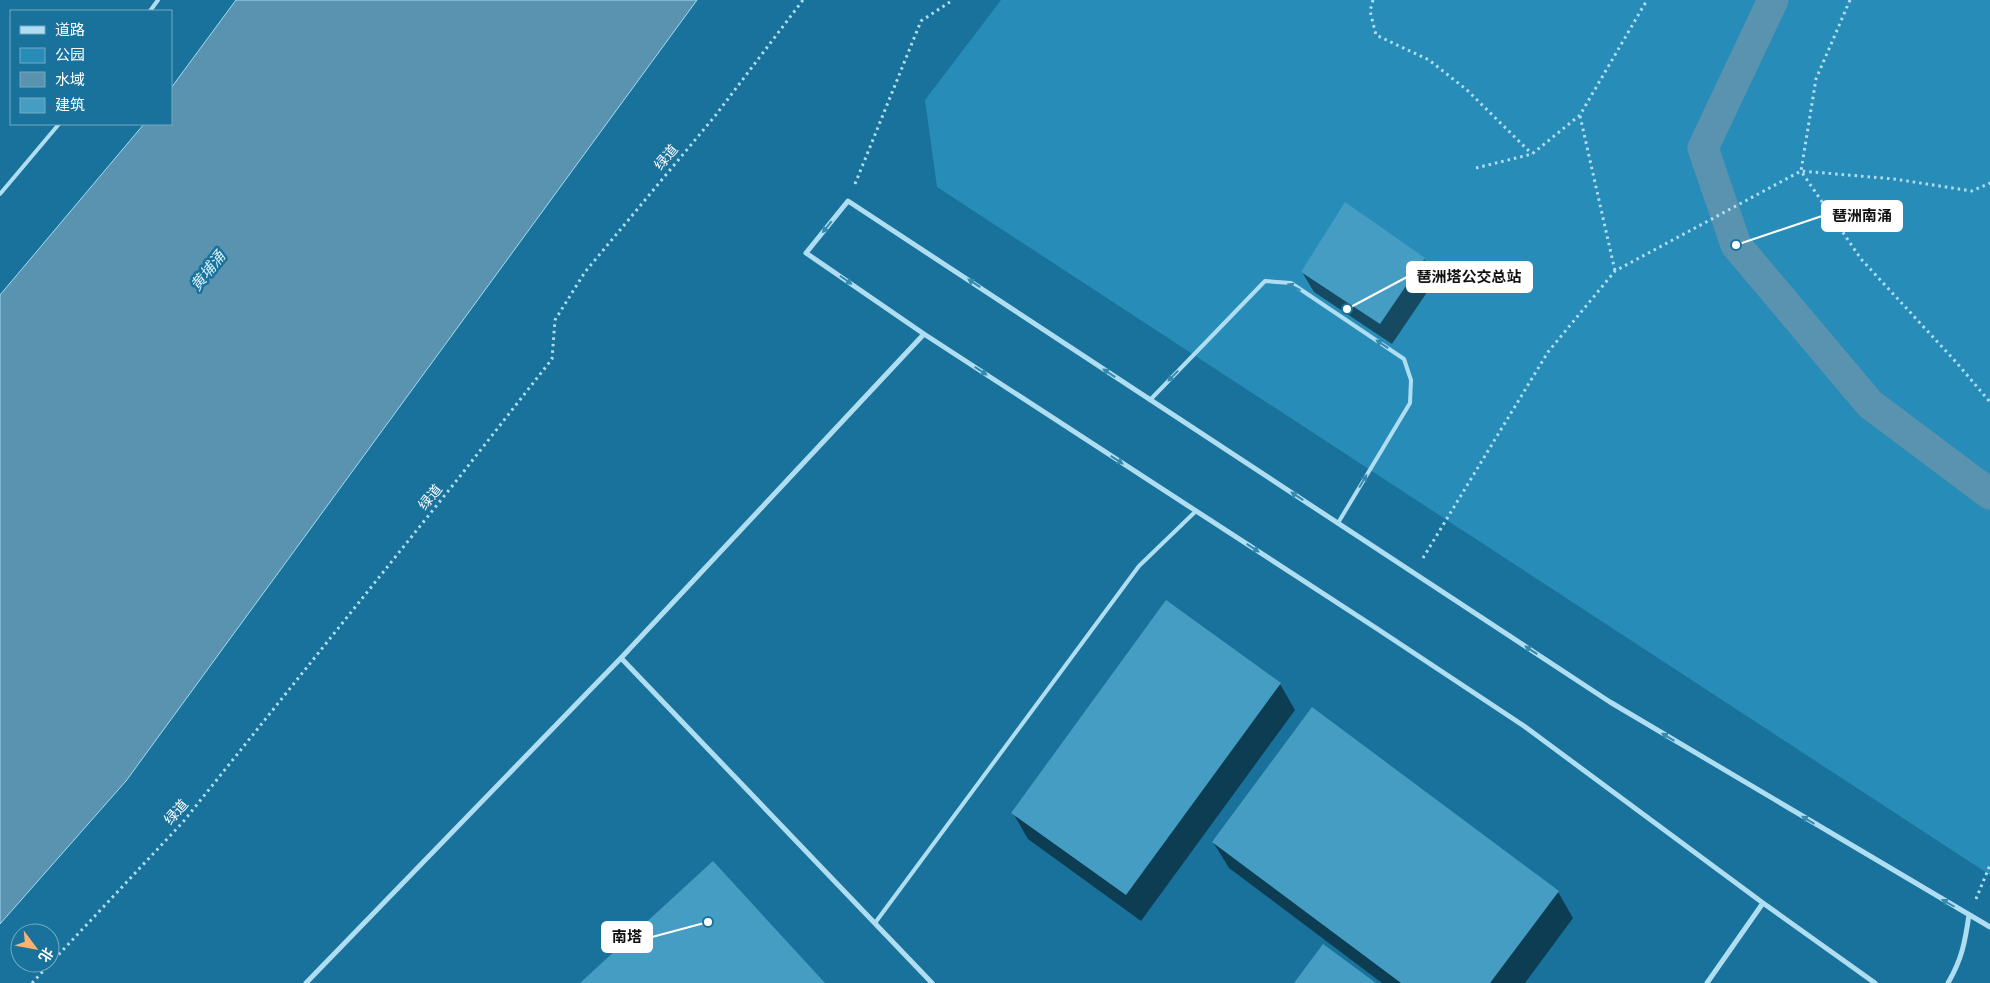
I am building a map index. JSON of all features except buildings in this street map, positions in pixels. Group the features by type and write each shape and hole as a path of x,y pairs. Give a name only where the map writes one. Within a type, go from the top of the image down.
{"street":[{"path":"1876,983 1763,903 1524,726 924,334 806,253 848,201 1610,702 1990,927"},
{"path":"306,983 621,658 924,334"},
{"path":"621,658 932,983"},
{"path":"1707,983 1763,903"},
{"path":"1948,983 1959,965 1965,946 1969,915"}],"lane":[{"path":"0,194 58,125"},
{"path":"1150,400 1265,281 1291,283 1404,359 1411,380 1410,403 1338,523"},
{"path":"875,923 1139,566 1196,511"}],"path":[{"name":"绿道","path":"32,983 183,822 468,468 552,359 555,320 585,272 715,116 803,0"},
{"path":"848,201 921,21 953,0"},
{"path":"1372,0 1370,11 1376,36 1429,60 1467,90 1532,154"},
{"path":"1476,168 1532,154 1580,115 1647,0"},
{"path":"1850,0 1816,79 1801,171 1861,259 1956,362 1990,402"},
{"path":"1580,115 1615,271"},
{"path":"1414,573 1548,352 1615,271 1801,171 1894,179 1972,192 1990,183"},
{"path":"1969,915 1990,865"}],"green space":[{"path":"1001,0 1990,0 1990,875 937,187 925,100"}],"water":[{"name":"黄埔涌","path":"236,0 697,0 126,781 0,924 0,295 143,125 172,125 172,87"}],"waterway":[{"path":"1773,0 1703,148 1736,245 1870,404 1990,494"}],"place":[{"name":"琶洲南涌","path":"1736,245"},
{"name":"琶洲塔公交总站","path":"1347,309"},
{"name":"南塔","path":"708,922"}]}
